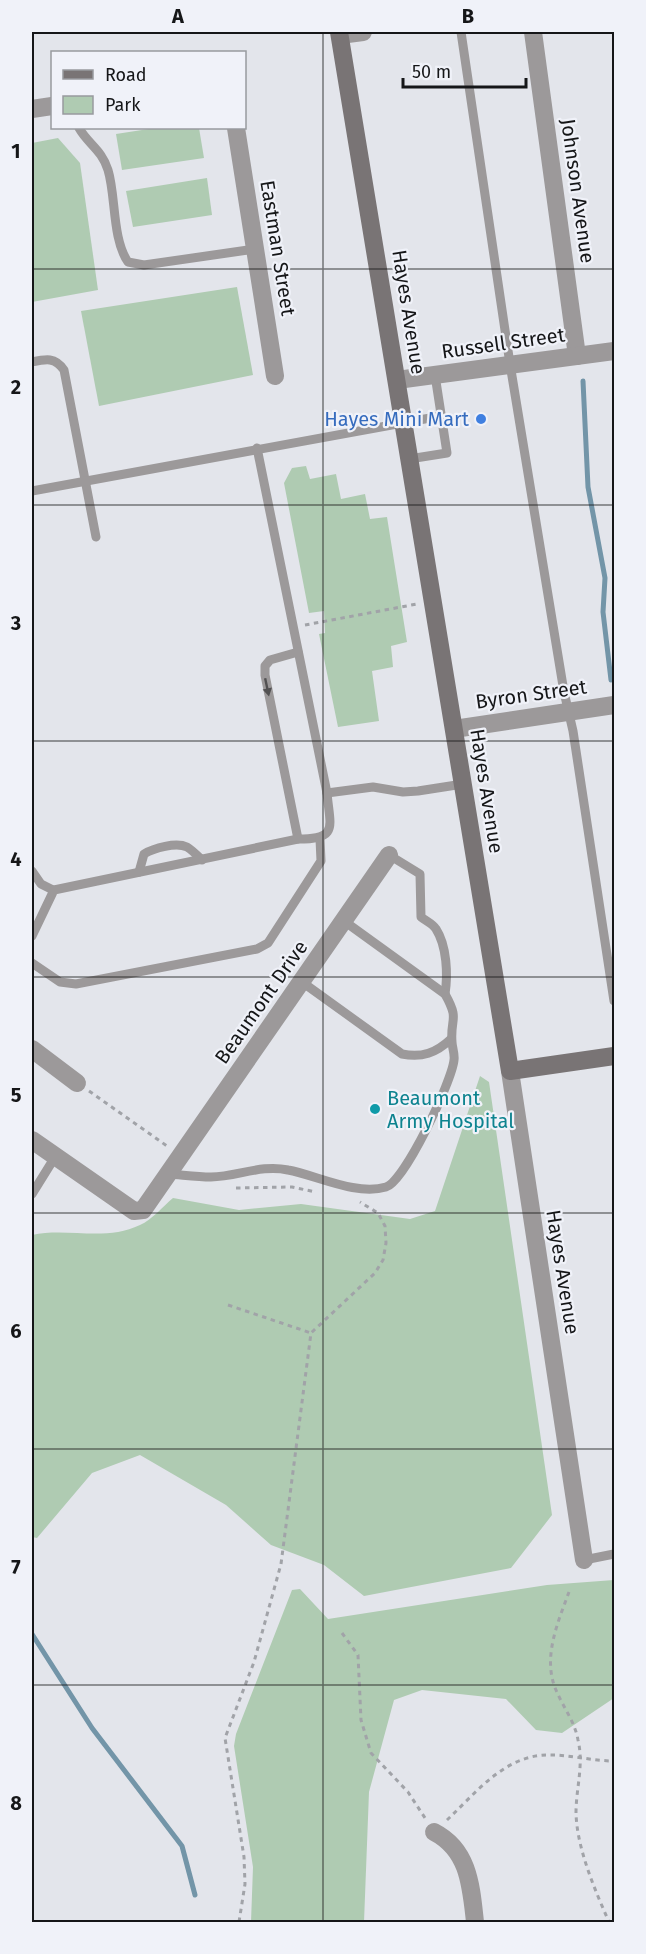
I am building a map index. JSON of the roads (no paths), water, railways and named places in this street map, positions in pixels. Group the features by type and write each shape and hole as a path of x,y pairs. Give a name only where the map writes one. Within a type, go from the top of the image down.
{"street":[{"path":"339,34 363,32"},
{"name":"Johnson Avenue","path":"533,32 577,356"},
{"name":"Hayes Avenue","path":"339,34 510,1071 584,1560"},
{"path":"32,109 51,106"},
{"name":"Eastman Street","path":"236,129 275,376"},
{"name":"Russell Street","path":"397,380 615,351"},
{"name":"Byron Street","path":"454,729 615,705"},
{"name":"Beaumont Drive","path":"32,1140 134,1211 143,1210 389,855"},
{"path":"32,1049 77,1083"},
{"path":"510,1071 615,1056"},
{"path":"434,1832 446,1838 463,1860 470,1879 475,1923"}],"lane":[{"path":"461,32 510,364 615,1000"},
{"path":"80,129 98,148 108,170 120,244 128,262 144,265 255,249"},
{"path":"32,362 48,359 58,362 64,370 96,537"},
{"path":"409,459 447,453 435,375"},
{"path":"32,491 441,416"},
{"path":"32,871 41,884 53,890 298,839 320,839 327,834 330,826 327,794 257,448"},
{"path":"298,652 270,660 265,666 298,839"},
{"path":"327,794 373,787 403,792 418,791 463,784"},
{"path":"32,963 60,982 76,984 257,949 268,943 321,861 320,839"},
{"path":"139,872 144,854 150,850 176,845 187,847 202,860"},
{"path":"389,855 420,874 422,917 435,928 441,941 448,978 445,994"},
{"path":"32,936 53,890"},
{"path":"170,1174 212,1177 248,1170 287,1169 332,1183 386,1187 396,1181 428,1129 454,1059 452,1039 454,1011 445,994 344,921"},
{"path":"302,982 402,1053 414,1056 428,1054 452,1039"},
{"path":"32,1194 56,1157"},
{"path":"584,1560 615,1554"}],"waterway":[{"path":"583,381 588,487 605,578 603,612 611,680"},
{"path":"32,1634 92,1728 182,1846 195,1895"}],"place":[{"name":"Hayes Mini Mart","path":"481,419"},
{"name":"Beaumont Army Hospital","path":"375,1109"}]}
